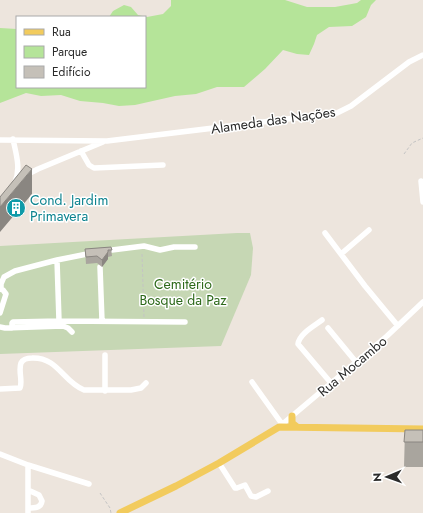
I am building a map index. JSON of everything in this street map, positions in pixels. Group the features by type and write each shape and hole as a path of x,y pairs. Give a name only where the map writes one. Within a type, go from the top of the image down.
{"main road":[{"path":"292,416 292,423 297,427"},
{"path":"280,425 297,427 423,429"},
{"name":"Rua Mocambo","path":"120,513 219,463 280,425"}],"street":[{"name":"Alameda das Nações","path":"0,140 107,140 337,113 350,106 409,62 423,55"},
{"name":"Alameda das Nações","path":"13,140 18,172 13,186 21,179 38,169 107,140"},
{"path":"81,151 89,165 94,168 163,165"},
{"path":"421,181 423,202"},
{"path":"341,254 369,230"},
{"path":"324,233 398,326"},
{"path":"0,313 6,294 6,292 0,289 2,280 10,272 57,260 107,250 144,246 160,250 174,247 195,247"},
{"path":"57,260 59,321"},
{"path":"100,267 102,321"},
{"name":"Rua Mocambo","path":"280,425 398,326 423,302"},
{"path":"322,320 303,335 298,344 331,383"},
{"path":"12,328 12,323 14,322 185,322"},
{"path":"0,327 63,326 72,332"},
{"path":"328,328 356,362"},
{"path":"105,355 105,391"},
{"path":"0,389 20,388 22,362 28,358 48,360 81,389 88,391 136,389 141,388 146,383"},
{"path":"252,382 280,425"},
{"path":"0,454 28,465 89,484"},
{"path":"219,463 235,488 245,486 251,496 256,497 268,491"},
{"path":"28,465 28,490 28,510 38,507 41,505 42,501 39,495 28,490"}],"path":[{"path":"404,154 412,143 423,138"},
{"path":"142,254 144,321"},
{"path":"100,493 110,508 111,513"}],"green space":[{"path":"171,0 285,0 307,7 335,7 357,3 361,0 376,0 371,5 366,17 352,26 329,27 317,35 309,55 297,54 283,50 265,69 244,87 217,87 196,94 175,96 135,105 119,106 80,101 61,95 41,96 26,93 0,103 0,28 16,29 16,88 146,88 146,17 163,14 171,6"},
{"path":"124,5 131,7 138,15 142,16 110,16 113,11"},
{"name":"Cemitério Bosque da Paz","path":"250,233 253,248 251,275 221,346 0,354 0,246"}],"building":[{"path":"26,165 32,169 0,207 0,197"},
{"path":"111,247 112,250 108,250 102,260 97,256 86,257 85,249"},
{"path":"405,430 423,430 423,442 404,442"}],"place":[{"name":"Cond. Jardim Primavera","path":"16,208"}]}
